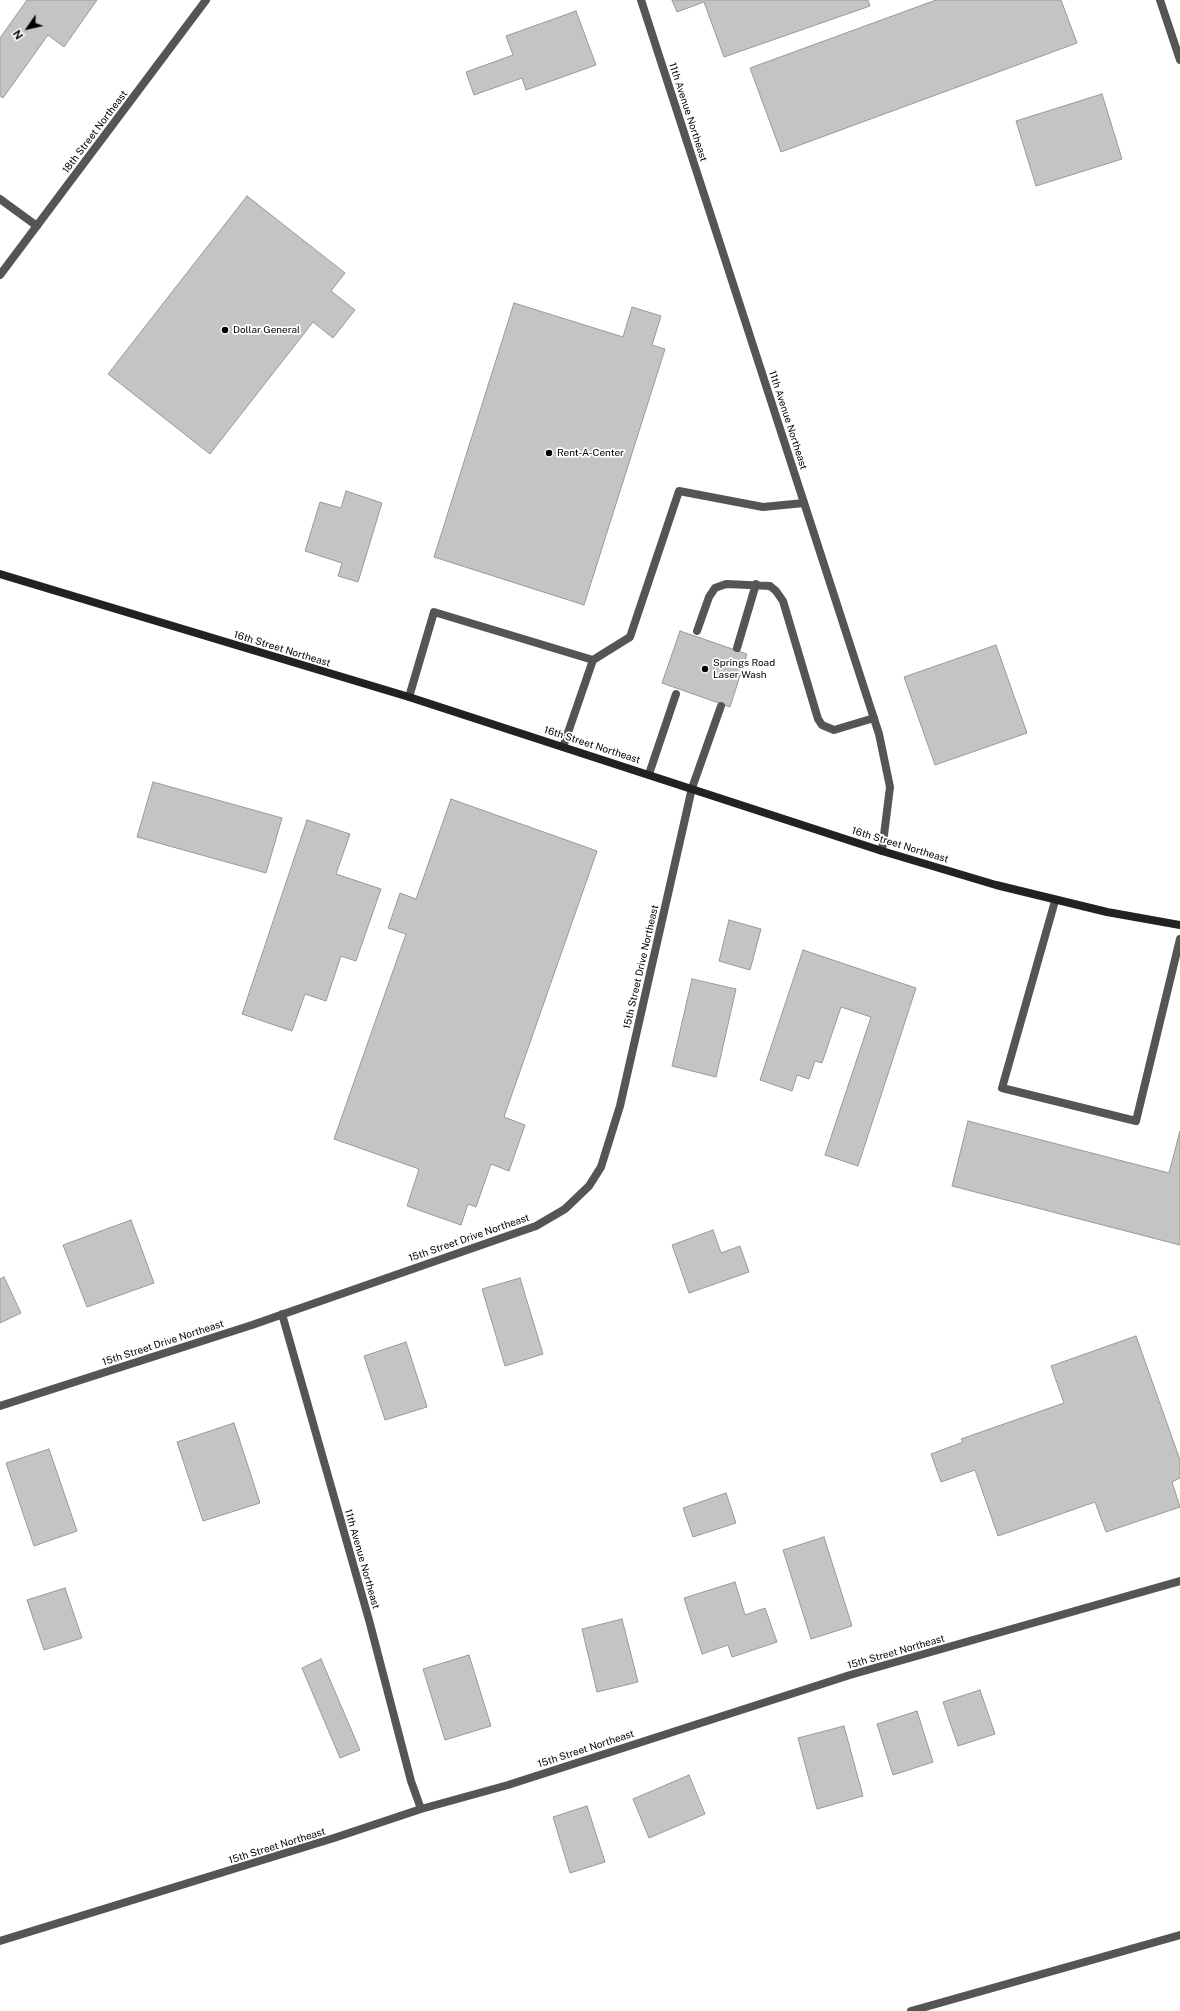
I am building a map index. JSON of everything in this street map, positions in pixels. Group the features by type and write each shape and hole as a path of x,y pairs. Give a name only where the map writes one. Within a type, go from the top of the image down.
{"main road":[{"name":"16th Street Northeast","path":"0,574 409,697 882,851 996,885 1055,901 1180,925"}],"street":[{"name":"18th Street Northeast","path":"0,275 206,0"},
{"name":"11th Avenue Northeast","path":"641,0 879,734 890,787 882,851"},
{"path":"1160,0 1180,60"},
{"path":"0,199 37,226"},
{"path":"563,747 593,660 630,637 679,491 763,507 804,503"},
{"path":"697,631 709,597 716,588 726,584 756,584 770,586 779,594 783,601 818,719 822,725 834,730 874,718"},
{"path":"737,648 756,584"},
{"path":"409,697 434,612 593,660"},
{"path":"649,774 676,694"},
{"name":"15th Street Drive Northeast","path":"0,1406 252,1325 536,1226 565,1209 589,1186 601,1167 620,1106 692,788 721,706"},
{"path":"1055,901 1002,1088 1136,1121 1180,939"},
{"name":"11th Avenue Northeast","path":"282,1314 369,1620 411,1781 421,1810"},
{"name":"15th Street Northeast","path":"0,1941 421,1810 508,1785 850,1675 1180,1580"},
{"path":"911,2011 1180,1935"}],"building":[{"path":"27,0 97,0 64,47 48,35 3,98 0,96 0,38"},
{"path":"672,0 868,0 870,6 724,57 704,2 677,12"},
{"path":"936,0 1061,0 1077,43 781,152 750,68"},
{"path":"576,11 596,65 526,90 522,78 474,95 466,72 513,55 506,36"},
{"path":"1102,94 1122,159 1036,186 1016,121"},
{"name":"Dollar General","path":"247,196 345,273 331,291 355,310 333,338 313,322 210,454 108,374"},
{"name":"Rent-A-Center","path":"514,303 623,337 632,307 661,316 652,345 665,349 584,605 434,557"},
{"path":"346,491 382,503 358,582 338,576 342,563 305,551 320,502 341,508"},
{"name":"Springs Road Laser Wash","path":"680,631 747,654 730,707 662,683"},
{"path":"996,645 1027,733 935,765 904,677"},
{"path":"153,782 282,818 266,873 137,837"},
{"path":"451,799 597,851 504,1117 525,1125 509,1171 491,1164 476,1207 468,1204 461,1225 407,1206 419,1169 334,1139 406,934 388,928 400,893 416,899"},
{"path":"307,820 350,834 336,874 381,889 356,961 341,956 326,1001 305,994 292,1031 242,1014"},
{"path":"729,920 761,929 750,970 719,961"},
{"path":"803,950 916,988 858,1166 825,1155 871,1017 841,1007 822,1063 815,1061 809,1079 797,1075 792,1091 760,1080"},
{"path":"692,979 736,989 716,1077 672,1066"},
{"path":"968,1121 1169,1173 1180,1131 1180,1245 952,1186"},
{"path":"131,1220 154,1283 87,1307 63,1245"},
{"path":"713,1230 721,1253 740,1246 749,1272 689,1293 672,1245"},
{"path":"4,1277 21,1313 0,1323 0,1279"},
{"path":"520,1278 543,1354 505,1366 482,1289"},
{"path":"1136,1336 1180,1460 1180,1478 1172,1482 1180,1507 1106,1532 1095,1502 998,1536 975,1470 941,1482 931,1454 963,1442 961,1439 1064,1403 1051,1366"},
{"path":"406,1342 427,1407 385,1420 364,1356"},
{"path":"234,1423 260,1503 203,1521 177,1442"},
{"path":"49,1449 77,1531 34,1546 6,1463"},
{"path":"726,1493 736,1523 693,1537 683,1508"},
{"path":"824,1537 852,1626 811,1639 783,1550"},
{"path":"735,1582 745,1615 765,1608 777,1642 732,1657 728,1645 702,1654 684,1598"},
{"path":"65,1588 82,1638 44,1650 27,1600"},
{"path":"622,1619 638,1682 597,1692 582,1629"},
{"path":"469,1655 491,1726 445,1740 423,1669"},
{"path":"321,1659 360,1750 340,1758 302,1668"},
{"path":"980,1690 995,1734 958,1746 943,1702"},
{"path":"917,1711 933,1762 893,1775 877,1724"},
{"path":"844,1726 863,1796 817,1809 798,1738"},
{"path":"689,1775 705,1814 649,1838 633,1799"},
{"path":"587,1806 605,1862 570,1873 553,1817"}],"place":[{"name":"Dollar General","path":"225,330"},
{"name":"Rent-A-Center","path":"549,453"},
{"name":"Springs Road Laser Wash","path":"705,669"}]}
